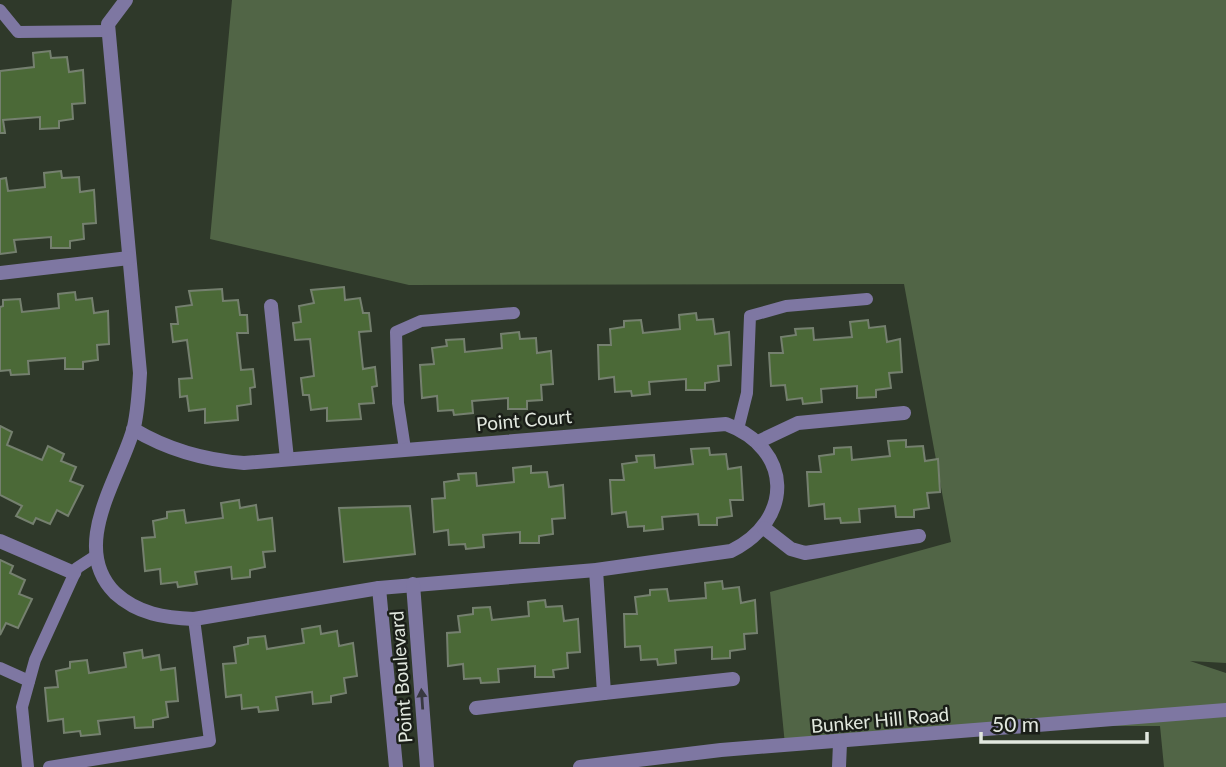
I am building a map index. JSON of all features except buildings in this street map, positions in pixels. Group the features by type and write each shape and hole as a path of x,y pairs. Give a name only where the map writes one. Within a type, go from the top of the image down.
{"street":[{"path":"125,0 108,24 108,31 140,373 134,429 105,502 96,535 97,555 106,581 125,602 168,619 194,619 379,588 596,570 731,551 750,542 764,528 791,549 805,553 919,536"},
{"path":"0,273 129,258"},
{"path":"271,306 287,459"},
{"path":"758,442 798,423 904,413"},
{"name":"Point Court","path":"134,429 180,452 213,460 244,463 710,423 738,429 758,442 770,457 776,474 778,493 774,512 764,528"},
{"path":"0,541 74,573"},
{"path":"596,570 604,693"},
{"name":"Point Boulevard","path":"413,584 427,767"},
{"name":"Point Boulevard","path":"379,588 396,767"},
{"path":"476,708 733,680"},
{"name":"Bunker Hill Road","path":"580,767 721,750 840,743 1226,710"},
{"path":"839,767 840,743"}],"lane":[{"path":"0,10 18,32 108,31"},
{"path":"738,429 747,393 750,316 786,306 867,299"},
{"path":"405,449 398,403 396,332 421,321 514,313"},
{"path":"28,767 22,706 35,660 74,573 97,555"},
{"path":"49,767 210,741 194,619"},
{"path":"0,668 29,681"}],"green space":[{"path":"232,0 1226,0 1226,663 1190,661 1226,673 1226,767 1164,767 1160,726 996,726 785,745 770,592 951,542 904,284 409,285 210,239"}]}
